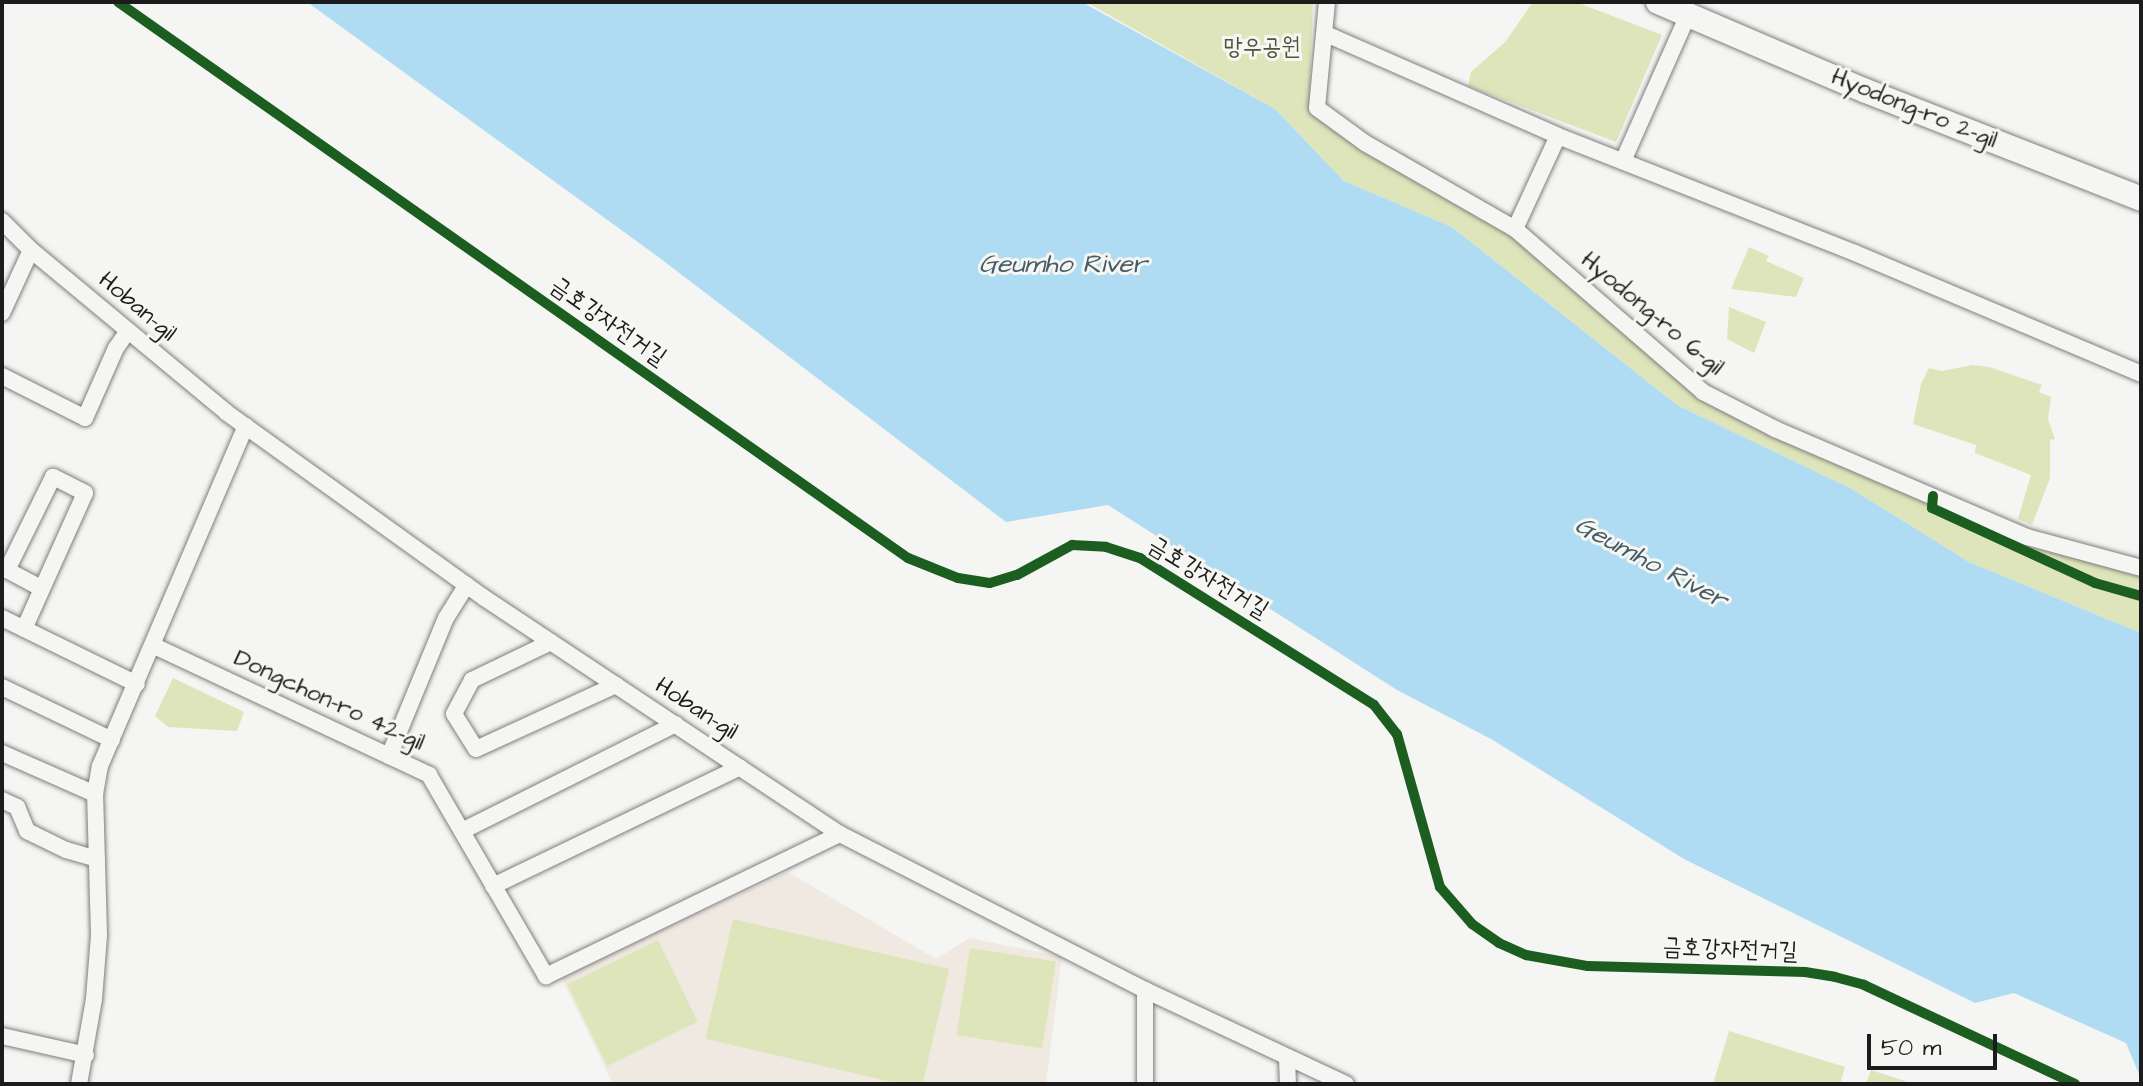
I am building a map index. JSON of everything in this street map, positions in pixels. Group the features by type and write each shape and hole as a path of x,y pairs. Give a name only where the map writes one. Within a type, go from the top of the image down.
{"street":[{"name":"Hyodong-ro 6-gil","path":"1327,2 1317,108 1365,143 1515,229 1703,392 1775,429 2027,537 2140,564"},
{"name":"Hyodong-ro 2-gil","path":"1658,2 1866,91 2141,199"},
{"path":"1623,161 1688,15"},
{"path":"1326,34 1558,136 1855,253 2141,374"},
{"path":"1515,229 1558,136"},
{"name":"Hoban-gil","path":"2,221 31,250 246,426 467,585 840,834 1145,990 1346,1084"},
{"path":"2,313 31,250"},
{"path":"2,376 85,418 116,348 128,331"},
{"path":"79,1084 86,1055 99,935 95,794 100,766 246,426"},
{"path":"24,629 85,493 53,477 7,570 41,588"},
{"path":"389,756 446,618 467,585"},
{"path":"2,618 137,684"},
{"path":"551,642 472,680 454,714 476,749 616,685"},
{"name":"Dongchon-ro 42-gil","path":"154,646 429,775 546,976 840,834"},
{"path":"2,687 112,740"},
{"path":"462,831 676,724"},
{"path":"2,753 95,794"},
{"path":"493,886 740,767"},
{"path":"2,800 17,807 27,831 66,850 97,859"},
{"path":"1145,990 1145,1084"},
{"path":"2,1036 86,1055"},
{"path":"1287,1057 1288,1084"}],"shaded area":[{"path":"788,872 936,959 969,938 1062,957 1046,1084 613,1084 561,977"}],"green space":[{"name":"망우공원","path":"1086,2 1313,2 1309,111 1370,155 1515,229 1699,397 1775,435 2141,571 2141,633 1969,562 1850,488 1677,405 1452,227 1344,181 1275,109"},
{"path":"1533,2 1576,2 1662,35 1616,142 1468,86 1471,72 1506,41"},
{"path":"1749,247 1769,256 1766,261 1804,278 1796,297 1731,289"},
{"path":"1729,307 1766,322 1754,353 1727,339"},
{"path":"1972,365 1989,367 2042,385 2039,392 2051,397 2048,419 2055,439 2050,440 2050,478 2032,525 2018,519 2031,475 1975,453 1976,445 1913,424 1921,384 1929,368 1942,371"},
{"path":"173,678 244,712 237,731 168,727 155,716"},
{"path":"733,919 949,969 923,1084 901,1084 705,1039"},
{"path":"658,940 698,1022 607,1066 567,984"},
{"path":"970,948 1056,962 1042,1049 956,1035"},
{"path":"1729,1031 1845,1067 1840,1084 1713,1084"},
{"path":"1871,1070 1908,1082 1866,1084"}],"water":[{"name":"Geumho River","path":"307,2 1082,2 1275,109 1344,181 1452,227 1677,405 1850,488 1969,562 2141,633 2141,1079 2126,1043 2014,993 1975,1003 1684,859 1491,739 1397,690 1108,505 1006,522 657,256"}],"cycle path":[{"name":"금호강자전거길","path":"118,2 908,558 958,578 990,583 1017,575 1072,545 1106,547 1140,558 1374,705 1397,734 1440,887 1472,924 1499,943 1526,955 1588,966 1805,972 1835,977 1864,985 2075,1084"},
{"path":"1933,496 1932,508 2095,583 2141,596"}]}
